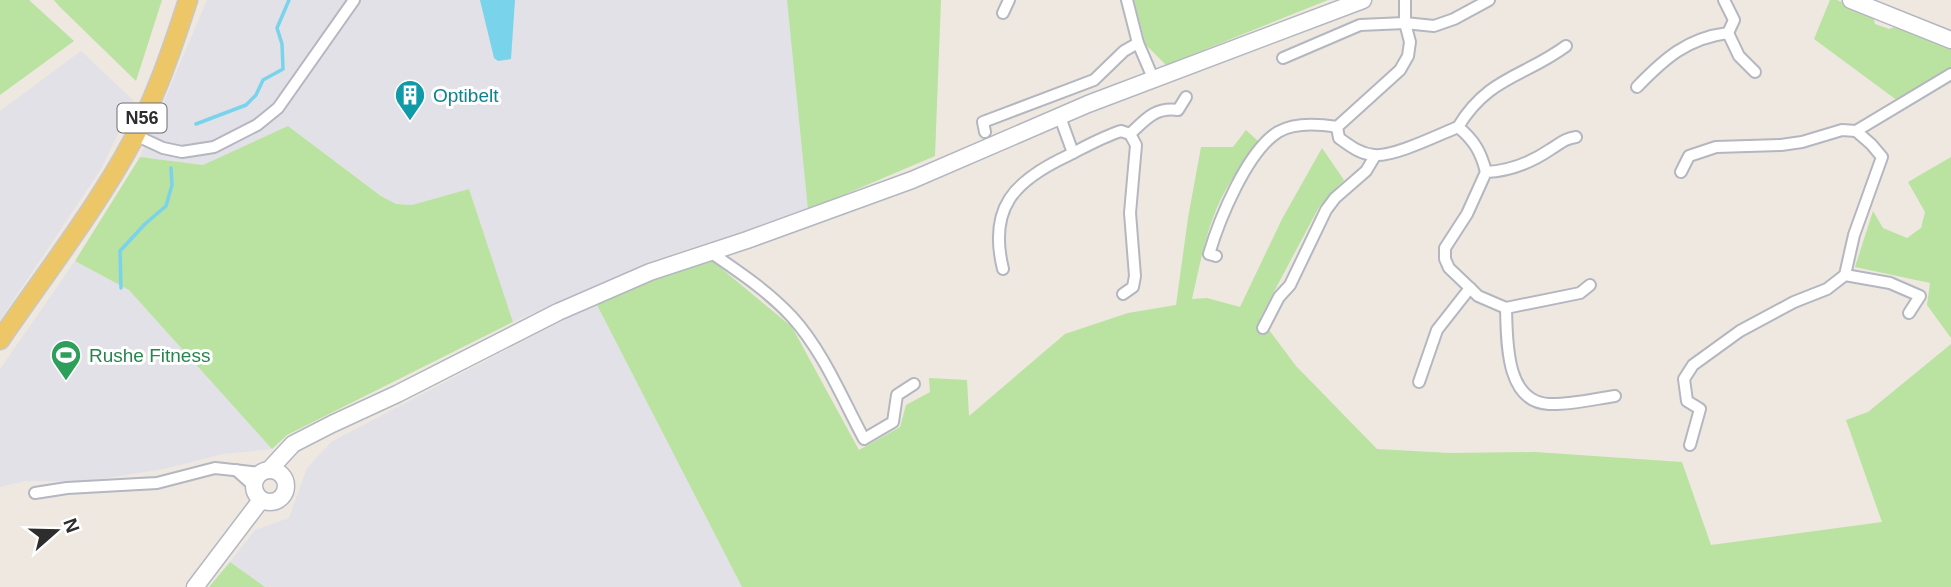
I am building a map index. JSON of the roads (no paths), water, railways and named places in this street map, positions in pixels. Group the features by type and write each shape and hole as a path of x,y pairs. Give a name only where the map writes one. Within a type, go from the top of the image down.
{"main road":[{"name":"N56","path":"0,340 86,218 135,135 166,62 188,0"}],"street":[{"path":"135,135 163,148 182,152 214,147 257,125 284,102 354,0"},
{"path":"1003,13 1009,0"},
{"path":"1127,0 1138,43 1153,78"},
{"path":"195,587 261,482 293,444 558,312 650,272 912,180 1153,78 1363,0"},
{"path":"1216,256 1209,254 1227,203 1249,165 1276,134 1297,126 1337,127 1401,69 1408,56 1410,43 1405,23 1405,0"},
{"path":"1283,58 1360,25 1443,24 1489,0"},
{"path":"1724,0 1734,20 1728,33"},
{"path":"1851,0 1951,40"},
{"path":"1728,33 1739,56 1755,72"},
{"path":"1637,87 1664,59 1680,48 1714,35 1728,33"},
{"path":"985,132 983,122 1094,80 1124,51 1138,43"},
{"path":"1337,127 1339,138 1356,151 1375,156 1400,149 1458,127 1472,107 1495,85 1539,64 1566,46"},
{"path":"1681,172 1689,156 1716,147 1781,145 1802,142 1842,130 1856,131 1951,74"},
{"path":"1130,134 1151,115 1164,108 1178,110 1186,97"},
{"path":"1060,117 1073,153"},
{"path":"1458,127 1479,149 1486,172 1467,214 1445,248 1449,268 1478,296 1506,308 1580,293 1590,285"},
{"path":"1003,269 997,236 1007,205 1021,183 1039,169 1121,131 1130,134 1136,145 1130,230 1135,276 1133,287 1123,294"},
{"path":"1690,445 1700,409 1686,401 1684,379 1693,365 1740,331 1794,302 1827,289 1845,275 1854,235 1882,157 1856,131"},
{"path":"1486,172 1519,166 1564,139 1576,137"},
{"path":"1263,328 1279,296 1290,285 1326,210 1335,198 1366,171 1375,156"},
{"path":"1011,173 1021,183"},
{"path":"710,252 750,280 792,318 817,352 864,439 893,422 897,395 914,384"},
{"path":"1845,275 1890,284 1920,296 1909,313"},
{"path":"1419,382 1437,330 1470,288"},
{"path":"1506,308 1512,370 1519,388 1533,400 1546,404 1563,404 1615,396"},
{"path":"35,493 157,482 215,468 236,470 261,482 271,502 281,499 295,456 314,434"},
{"path":"261,482 279,472 286,480"}],"water":[{"path":"480,0 515,0 511,59 498,61 494,58"}],"waterway":[{"path":"196,124 246,105 256,95 263,80 283,69 282,44 277,28 289,0"},
{"path":"121,288 120,251 166,206 172,185 171,168"}],"place":[{"name":"Optibelt","path":"410,122"},
{"name":"Rushe Fitness","path":"66,382"}]}
